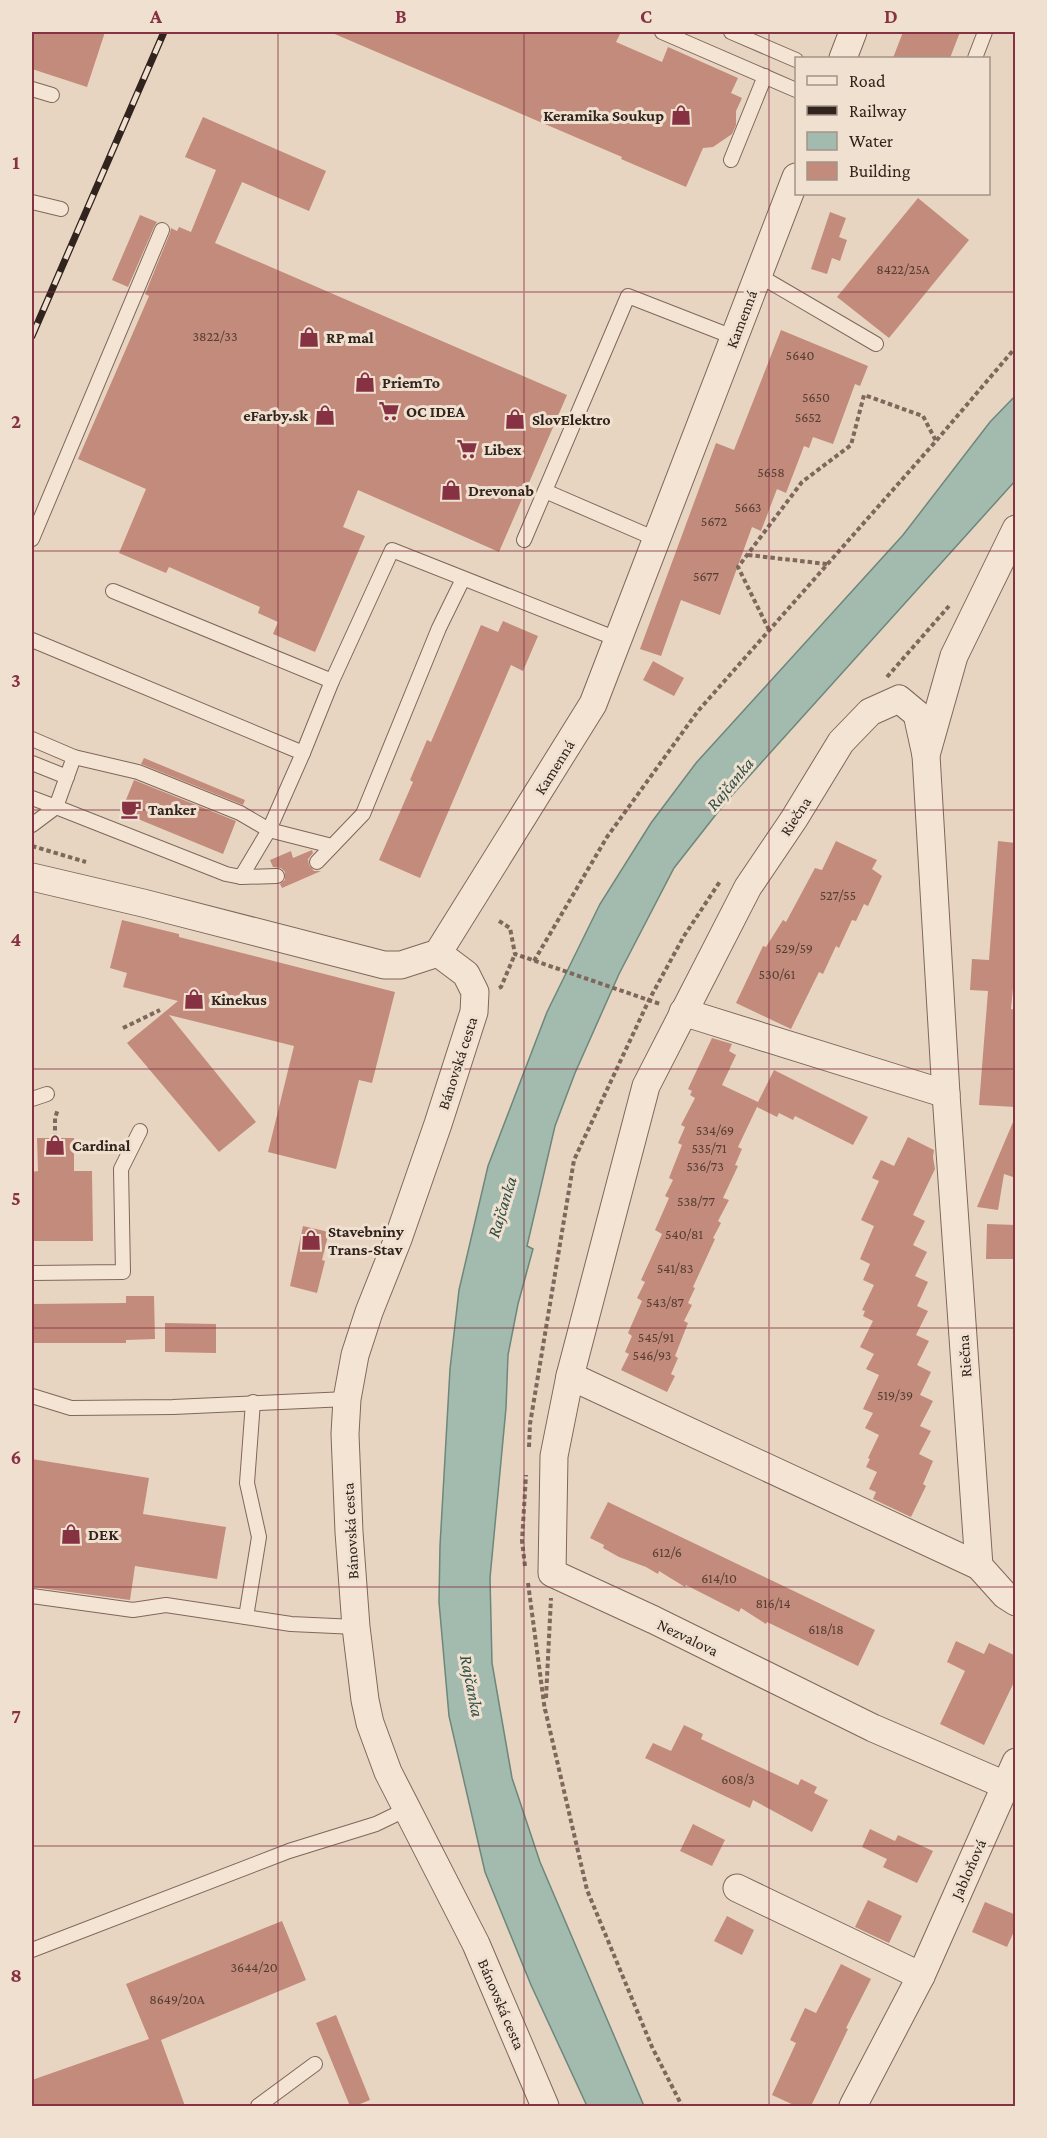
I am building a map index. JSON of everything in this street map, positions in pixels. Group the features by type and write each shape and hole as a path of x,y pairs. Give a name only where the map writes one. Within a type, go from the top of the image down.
{"street":[{"path":"843,57 853,32"},
{"name":"Kamenná","path":"438,953 593,704 795,180"},
{"name":"Riečna","path":"926,755 954,656 1016,529"},
{"name":"Riečna","path":"570,1376 646,1086 748,887 794,819 841,742 870,712 899,699 917,714 926,755 978,1566"},
{"path":"32,877 384,965 401,964 438,953"},
{"name":"Bánovská cesta","path":"438,953 466,974 475,992 474,1012 416,1187 355,1355 347,1399 345,1434 356,1627 370,1723 388,1772 476,1944 545,2106"},
{"path":"683,1012 946,1094"},
{"path":"552,1573 554,1456 570,1376 978,1566 1005,1595 1016,1602"},
{"name":"Nezvalova","path":"552,1573 654,1620 873,1728 1010,1773"},
{"name":"Jabloňová","path":"853,2106 921,1976 1010,1773"},
{"path":"737,1888 921,1976"}],"lane":[{"path":"662,32 795,90"},
{"path":"731,32 795,60"},
{"path":"975,57 985,32"},
{"path":"731,160 765,76"},
{"path":"32,89 52,95"},
{"path":"32,202 61,209"},
{"path":"32,539 162,230"},
{"path":"758,275 876,344"},
{"path":"524,540 628,296 733,337"},
{"path":"545,491 656,539"},
{"path":"241,876 269,830 332,681 392,550 617,639"},
{"path":"317,862 363,814 439,628 463,579"},
{"path":"113,591 332,681"},
{"path":"32,640 303,753"},
{"path":"32,739 74,757 138,772 240,813 269,830 332,846"},
{"path":"32,825 56,807 74,757"},
{"path":"32,763 67,777"},
{"path":"32,798 226,874 276,876"},
{"path":"32,1099 47,1094"},
{"path":"32,1273 123,1272 121,1169 140,1131"},
{"path":"32,1396 71,1408 172,1407 347,1399"},
{"path":"246,1617 259,1537 247,1484 253,1402"},
{"path":"32,1596 133,1610 166,1605 291,1624 356,1627"},
{"path":"32,1950 289,1851 376,1824 407,1809"},
{"path":"258,2106 315,2064"}],"path":[{"path":"534,961 607,837 698,711 1016,347"},
{"path":"769,630 738,567 802,482 851,445 864,395 923,416 936,441"},
{"path":"747,555 827,564"},
{"path":"499,921 510,928 515,954 501,987"},
{"path":"515,954 649,1000"},
{"path":"123,1028 160,1010"},
{"path":"55,1138 55,1118 62,1099"},
{"path":"552,1573 545,1711 587,1890 652,2047 682,2106"}],"water":[{"name":"Rajčanka","path":"1015,396 1015,481 725,803 674,868 619,974 575,1073 555,1126 527,1246 533,1249 518,1304 508,1355 506,1408 490,1578 492,1663 512,1778 540,1862 644,2106 587,2106 531,1985 485,1872 449,1716 439,1602 450,1369 459,1290 488,1166 547,1012 600,904 651,823 696,763 903,535 990,422"}],"building":[{"path":"32,32 105,32 87,87 32,69"},
{"path":"330,32 621,32 616,42 662,62 668,47 738,78 731,93 742,98 736,111 736,125 732,134 713,147 703,148 686,187 621,159 622,157"},
{"path":"903,32 960,32 950,57 893,57"},
{"path":"203,117 326,171 309,211 242,182 215,243 567,395 499,552 358,490 343,527 365,536 315,652 273,634 278,622 258,613 260,607 169,567 166,573 119,553 146,489 78,459 149,296 145,294 171,228 177,231 179,227 191,232 216,170 185,157"},
{"path":"918,198 969,240 889,338 837,297"},
{"path":"830,212 846,218 839,237 847,240 840,261 832,258 827,274 811,269"},
{"path":"140,215 157,222 128,287 112,280"},
{"path":"781,330 868,366 860,386 855,384 833,444 813,437 809,448 804,446 786,493 777,489 761,531 752,527 720,615 681,600 661,656 640,649 716,443 734,450"},
{"path":"503,621 538,636 523,671 511,665 420,878 379,860 413,782 410,780 427,740 431,742 481,625 498,632"},
{"path":"653,661 684,678 674,696 643,680"},
{"path":"144,758 245,800 243,805 141,764"},
{"path":"134,780 236,821 223,854 121,812"},
{"path":"836,841 877,860 872,869 882,876 868,906 864,904 856,921 852,920 823,974 819,972 791,1029 736,1003 763,946 766,947 783,920 786,922 815,868 822,870"},
{"path":"998,841 1016,843 1016,957 1011,1009 1016,1010 1016,1107 979,1105 988,991 970,990 972,959 989,960"},
{"path":"312,850 313,853 308,859 309,865 314,871 321,871 282,888 280,884 285,880 285,872 281,868 273,867 270,860 291,851 293,858"},
{"path":"122,920 179,934 179,937 395,992 372,1083 359,1080 336,1169 268,1152 294,1046 169,1015 256,1122 219,1152 127,1043 178,1001 123,987 127,973 110,968"},
{"path":"712,1038 732,1044 729,1051 736,1055 722,1085 758,1102 774,1070 868,1117 853,1145 795,1116 793,1120 779,1113 777,1117 757,1107 738,1147 742,1149 735,1165 738,1166 723,1198 729,1200 718,1221 721,1223 693,1287 695,1288 688,1303 692,1305 684,1321 688,1323 675,1356 678,1358 671,1374 675,1376 667,1392 621,1370 629,1354 625,1352 632,1336 628,1333 642,1301 637,1298 645,1282 641,1280 662,1234 655,1230 669,1198 665,1196 673,1180 669,1178 682,1145 678,1143 685,1127 681,1125 695,1098 690,1095 692,1091 688,1089"},
{"path":"1016,1115 1016,1178 1004,1174 998,1210 977,1207"},
{"path":"908,1137 934,1150 935,1169 913,1215 925,1221 913,1245 927,1252 915,1276 928,1282 917,1306 928,1311 916,1335 929,1341 917,1365 931,1372 920,1395 933,1401 920,1426 931,1431 919,1454 933,1461 923,1484 926,1486 911,1517 873,1499 876,1492 869,1489 877,1472 866,1467 879,1435 865,1428 873,1413 863,1409 879,1375 866,1369 874,1354 860,1347 873,1321 863,1316 865,1311 862,1310 874,1285 863,1280 870,1264 860,1259 874,1226 861,1220 879,1181 872,1178 881,1160 894,1166"},
{"path":"37,1138 74,1138 74,1171 92,1171 93,1241 32,1241 32,1172 38,1171"},
{"path":"987,1224 1016,1225 1016,1259 986,1259"},
{"path":"303,1226 329,1232 317,1293 290,1286"},
{"path":"126,1296 154,1296 155,1339 126,1340 126,1343 32,1343 32,1304 126,1303"},
{"path":"165,1323 216,1324 216,1353 165,1352"},
{"path":"32,1459 149,1478 143,1514 226,1527 217,1579 135,1566 130,1600 32,1587"},
{"path":"608,1502 875,1630 858,1666 767,1622 766,1624 741,1608 739,1612 686,1585 685,1587 659,1571 658,1574 603,1548 604,1545 590,1538"},
{"path":"956,1641 984,1654 989,1643 1016,1656 1016,1678 984,1745 940,1724 965,1671 947,1662"},
{"path":"684,1725 703,1734 701,1739 798,1785 801,1779 817,1787 814,1793 828,1800 812,1832 753,1800 750,1808 645,1758 653,1743 671,1751"},
{"path":"693,1824 725,1840 712,1866 680,1851"},
{"path":"870,1829 895,1841 898,1835 933,1851 917,1883 883,1867 887,1859 862,1847"},
{"path":"868,1900 902,1916 889,1943 855,1927"},
{"path":"985,1902 1016,1915 1016,1927 1007,1947 972,1932"},
{"path":"727,1916 754,1930 742,1955 714,1941"},
{"path":"282,1921 306,1980 161,2040 185,2106 32,2106 32,2080 149,2039 126,1984"},
{"path":"841,1964 871,1979 811,2106 796,2106 772,2095 796,2043 790,2040 805,2008 816,2013"},
{"path":"336,2015 370,2100 355,2106 350,2106 316,2023"}],"railway":[{"path":"32,336 164,32"}],"place":[{"name":"Keramika Soukup","path":"681,115"},
{"name":"RP mal","path":"309,337"},
{"name":"PriemTo","path":"365,382"},
{"name":"OC IDEA","path":"389,411"},
{"name":"eFarby.sk","path":"325,415"},
{"name":"SlovElektro","path":"515,419"},
{"name":"Libex","path":"467,449"},
{"name":"Drevonab","path":"451,490"},
{"name":"Tanker","path":"131,809"},
{"name":"Kinekus","path":"194,999"},
{"name":"Cardinal","path":"55,1145"},
{"name":"Stavebniny Trans-Stav","path":"311,1240"},
{"name":"DEK","path":"71,1534"}]}
